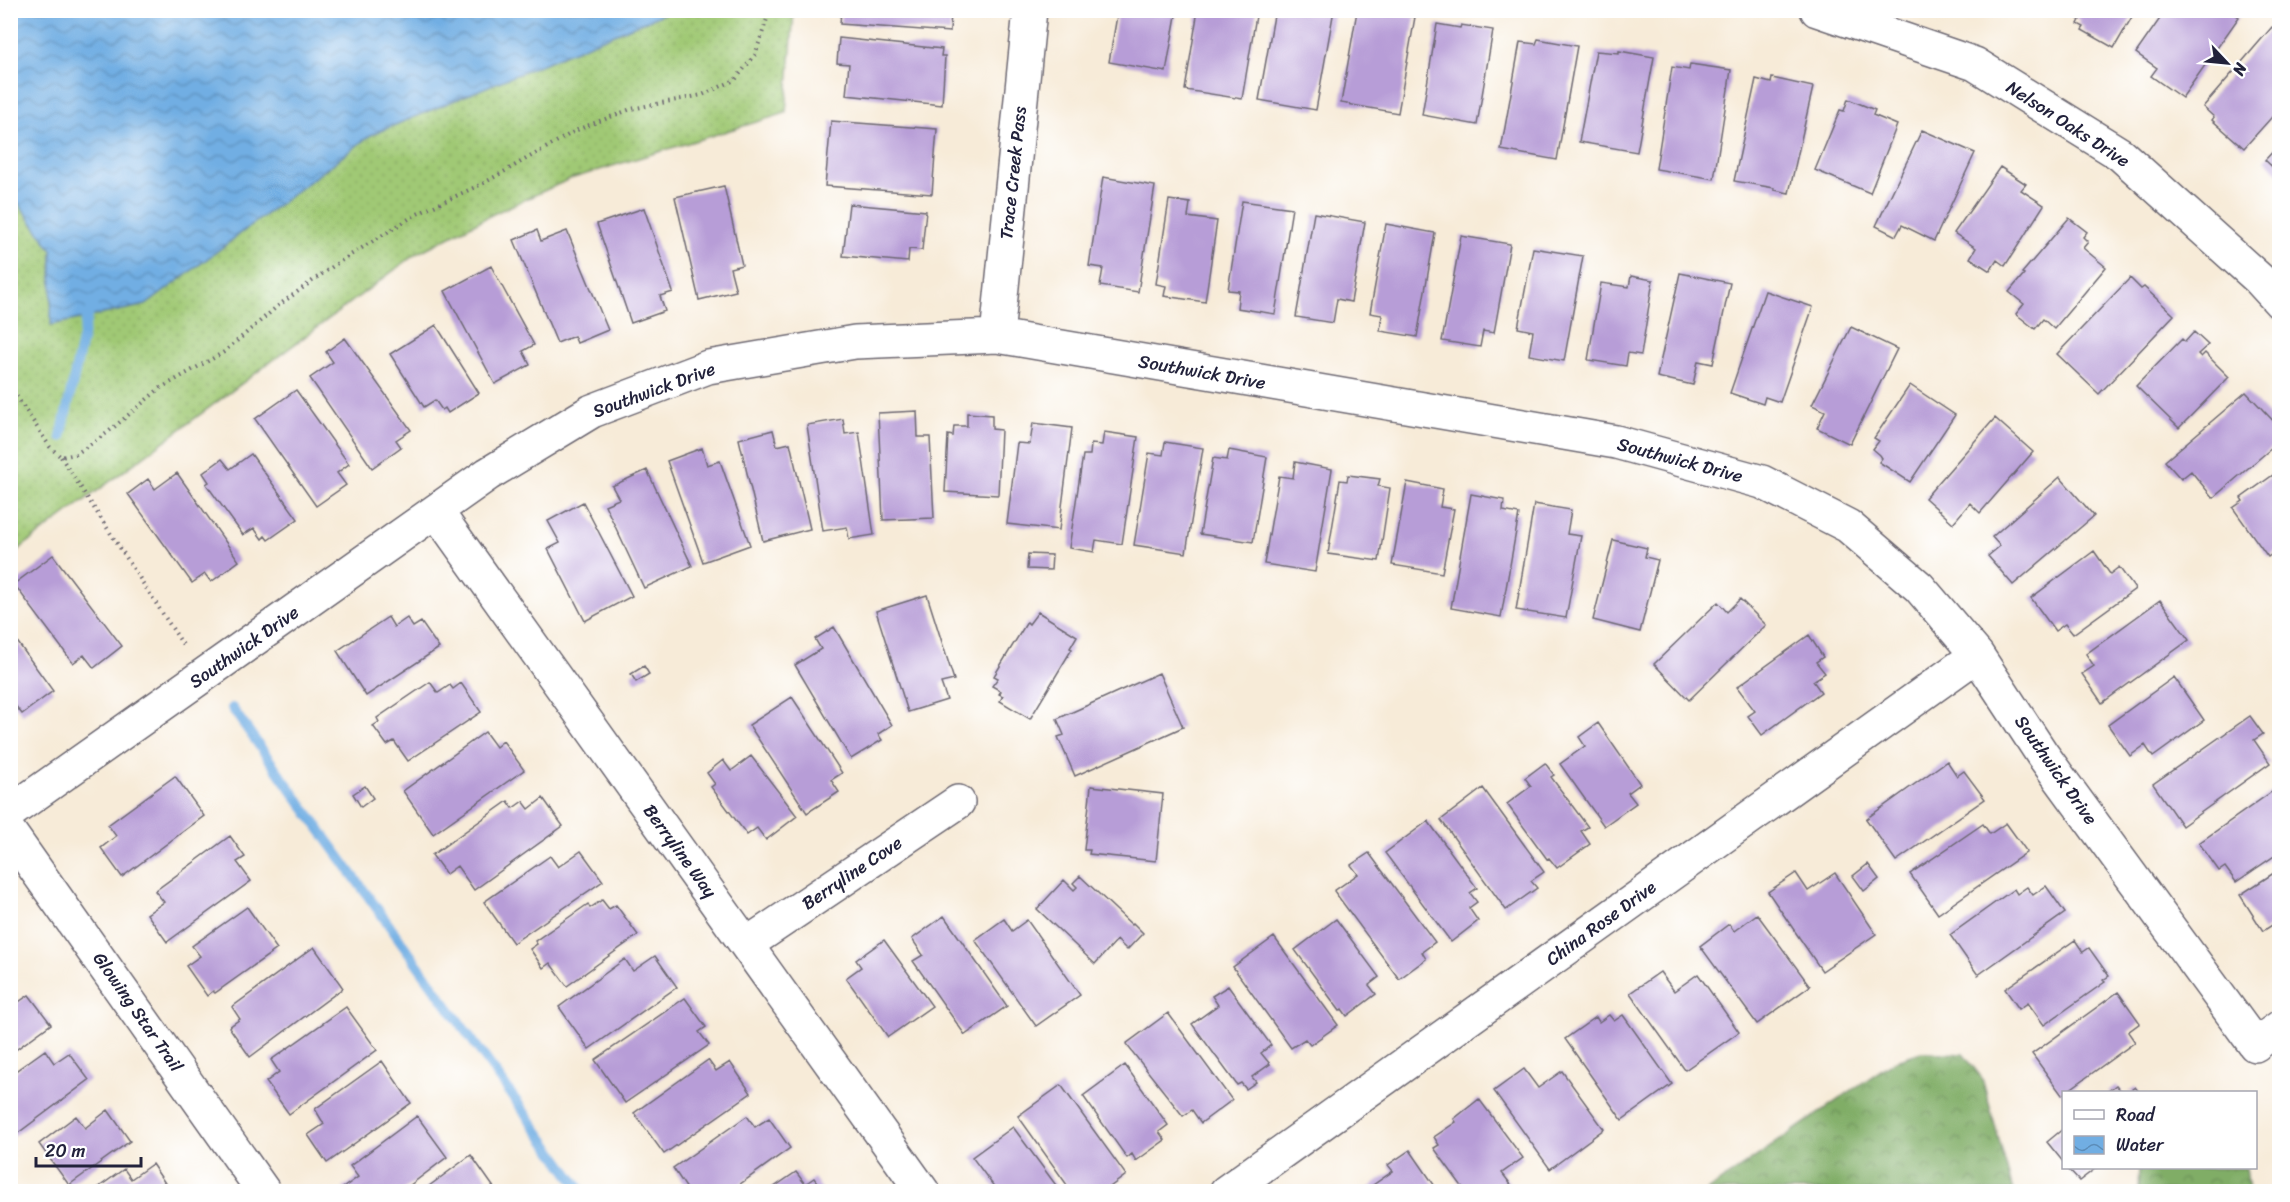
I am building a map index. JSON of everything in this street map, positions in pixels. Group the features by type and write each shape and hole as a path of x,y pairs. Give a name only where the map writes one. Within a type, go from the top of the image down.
{"street":[{"name":"Trace Creek Pass","path":"997,336 1030,10"},
{"name":"Nelson Oaks Drive","path":"1817,10 1976,64 2120,154 2259,279 2280,302"},
{"name":"Southwick Drive","path":"10,812 488,474 592,411 708,367 855,342 997,336 1616,442 1762,482 1848,526 1918,587 1977,655 2042,754 2267,1036"},
{"name":"Berryline Way","path":"436,511 923,1191"},
{"name":"China Rose Drive","path":"1226,1191 1977,655"},
{"name":"Berryline Cove","path":"747,944 958,802"},
{"name":"Glowing Star Trail","path":"10,833 264,1191"}],"path":[{"path":"61,457 76,454 107,433 159,388 224,352 279,305 336,264 414,215 484,183 579,129 631,109 702,95 735,80 755,55 771,10"},
{"path":"10,386 50,447 61,457 185,648"}],"green space":[{"path":"11,11 794,11 786,113 570,179 493,214 416,254 11,555"},
{"path":"1921,1052 1963,1054 1982,1078 2013,1191 1707,1191 1894,1061"},
{"path":"2139,1169 2246,1169 2249,1191 2138,1191"}],"water":[{"path":"11,10 670,11 371,135 146,305 51,325 52,250 11,193"}],"building":[{"path":"841,10 951,10 950,32 840,24"},
{"path":"1118,10 1177,10 1166,72 1109,62"},
{"path":"1198,10 1257,10 1242,99 1185,90"},
{"path":"1275,10 1334,10 1316,110 1259,100"},
{"path":"2071,10 2136,10 2114,48 2082,30 2084,27 2078,24 2080,20 2070,14"},
{"path":"2166,10 2229,10 2239,17 2182,98 2151,76 2157,68 2136,53"},
{"path":"1357,11 1415,17 1398,113 1341,103"},
{"path":"1437,24 1493,30 1477,125 1422,115"},
{"path":"2272,27 2280,33 2280,108 2244,148 2212,120 2214,117 2203,107"},
{"path":"839,38 942,49 941,56 945,56 942,105 846,95 849,64 837,63"},
{"path":"1538,39 1577,46 1557,160 1501,150 1520,42 1536,44"},
{"path":"1596,51 1619,53 1619,51 1654,57 1637,152 1579,142"},
{"path":"1690,64 1731,70 1714,179 1656,169 1672,67 1689,70"},
{"path":"1772,78 1813,87 1789,193 1734,181 1756,79 1771,83"},
{"path":"1848,99 1875,110 1873,115 1897,125 1870,193 1815,170 1840,110 1844,111"},
{"path":"831,121 937,129 932,194 825,186"},
{"path":"1922,130 1975,153 1934,241 1902,225 1896,236 1876,226"},
{"path":"2280,144 2280,174 2265,160"},
{"path":"2000,167 2026,184 2021,190 2044,205 2005,266 1997,260 1990,271 1970,258 1976,248 1954,233"},
{"path":"1103,177 1155,186 1138,292 1100,286 1103,268 1089,266"},
{"path":"724,186 742,265 730,268 736,291 699,300 675,197"},
{"path":"1169,200 1190,203 1188,217 1217,221 1205,302 1164,296 1166,286 1156,284"},
{"path":"1242,201 1292,208 1275,314 1237,308 1239,291 1228,290"},
{"path":"849,204 926,211 922,250 909,249 908,262 843,256"},
{"path":"644,208 673,292 660,296 665,311 631,323 597,224"},
{"path":"1314,213 1365,222 1351,302 1337,299 1333,323 1296,317"},
{"path":"2069,218 2087,232 2083,237 2088,242 2083,248 2106,267 2054,329 2043,319 2035,329 2016,314 2024,304 2009,292 2024,274 2022,273"},
{"path":"1386,224 1435,233 1417,337 1380,331 1382,315 1370,313"},
{"path":"537,230 541,241 567,231 608,330 577,343 574,336 557,343 514,240"},
{"path":"1461,236 1510,244 1494,333 1483,331 1480,347 1442,341"},
{"path":"1533,248 1583,256 1564,361 1529,355 1533,331 1518,328"},
{"path":"491,266 534,345 523,351 530,365 495,384 445,291"},
{"path":"1680,273 1730,283 1713,364 1698,361 1693,385 1657,377"},
{"path":"1631,276 1653,280 1641,355 1628,353 1626,366 1588,360 1601,283 1629,287"},
{"path":"2130,278 2141,289 2144,287 2174,315 2099,394 2057,354"},
{"path":"1765,291 1813,307 1780,402 1765,397 1763,404 1730,393"},
{"path":"436,325 479,393 448,413 445,408 442,410 435,400 424,407 390,354"},
{"path":"1851,327 1897,349 1850,444 1817,428 1825,411 1812,405"},
{"path":"2194,332 2208,345 2198,354 2201,357 2205,353 2229,377 2179,428 2136,386 2182,339 2185,342"},
{"path":"345,338 411,430 396,440 401,447 372,468 310,378 333,362 326,352"},
{"path":"1910,385 1955,415 1910,482 1879,462 1882,458 1873,449 1879,441 1874,438"},
{"path":"296,390 349,464 337,473 346,485 316,506 255,419"},
{"path":"2246,392 2280,428 2280,441 2213,498 2191,471 2181,479 2165,461"},
{"path":"917,411 918,437 930,437 934,518 883,520 878,413"},
{"path":"967,413 992,415 992,429 1001,430 998,495 945,492 948,435 953,436 954,426 967,426"},
{"path":"1995,418 2033,452 1980,513 1970,503 1953,523 1925,498"},
{"path":"843,419 845,434 859,432 874,535 849,539 847,527 823,531 807,425"},
{"path":"1033,423 1072,428 1059,530 1007,524 1017,443 1030,444"},
{"path":"773,430 777,446 790,443 810,529 763,541 739,439"},
{"path":"1104,432 1138,437 1122,544 1096,540 1094,552 1069,548 1083,455 1090,455 1091,444 1102,445"},
{"path":"1165,442 1203,448 1186,553 1134,545 1149,453 1163,455"},
{"path":"702,448 707,465 720,461 750,545 703,562 667,461"},
{"path":"1229,450 1267,457 1253,542 1200,534 1213,458 1227,460"},
{"path":"251,454 298,519 268,540 265,536 262,539 254,528 243,535 206,484 209,482 203,473 222,459 230,469"},
{"path":"1295,462 1332,469 1315,572 1264,564 1279,476 1293,478"},
{"path":"647,470 692,566 644,588 605,505 619,499 612,486"},
{"path":"2280,470 2280,548 2268,557 2233,508 2243,501 2241,498"},
{"path":"177,473 239,561 211,582 205,574 192,583 128,494 148,479 155,489"},
{"path":"1348,475 1380,479 1378,486 1390,488 1379,561 1328,554 1340,480 1347,481"},
{"path":"2060,477 2094,516 2013,585 1988,556 2000,546 1992,537"},
{"path":"1407,482 1443,489 1440,507 1454,509 1442,573 1392,565"},
{"path":"1471,494 1504,500 1503,511 1519,514 1501,617 1451,608"},
{"path":"583,502 632,596 585,621 548,549 560,543 548,521"},
{"path":"1534,504 1571,510 1567,534 1581,536 1566,618 1516,610"},
{"path":"1613,540 1647,548 1645,557 1658,560 1640,632 1593,620"},
{"path":"2094,551 2110,574 2119,567 2135,589 2073,634 2065,624 2055,631 2031,598"},
{"path":"1028,554 1052,555 1051,570 1027,569"},
{"path":"53,555 122,646 94,668 84,655 73,663 14,584"},
{"path":"927,595 954,680 941,683 947,700 908,712 876,611"},
{"path":"1740,599 1766,625 1689,700 1654,664 1718,602 1727,612"},
{"path":"2160,600 2189,640 2102,703 2082,674 2094,666 2086,654"},
{"path":"1038,612 1077,636 1070,648 1072,649 1030,719 1000,701 1003,696 999,694 1001,691 992,686 998,678 994,676 1027,622 1029,624"},
{"path":"388,617 394,627 407,618 413,627 421,622 439,648 366,696 337,651"},
{"path":"834,627 892,725 878,734 882,740 851,759 795,665 821,649 815,639"},
{"path":"1809,635 1823,657 1816,662 1825,673 1813,681 1821,692 1762,735 1748,716 1755,711 1737,687"},
{"path":"16,640 53,691 22,714 10,699 10,643"},
{"path":"644,666 649,674 636,682 631,674"},
{"path":"1159,673 1183,727 1075,776 1058,737 1064,735 1057,719"},
{"path":"2174,677 2204,720 2153,757 2145,745 2130,756 2108,725"},
{"path":"430,682 438,693 450,685 453,689 461,683 481,712 408,761 394,741 387,745 373,726 379,722 377,718"},
{"path":"792,697 842,773 831,780 839,792 807,813 749,725"},
{"path":"2250,716 2263,734 2254,740 2270,763 2182,826 2153,784"},
{"path":"1598,723 1640,784 1628,793 1636,803 1604,826 1560,764 1585,746 1579,737"},
{"path":"485,732 496,747 503,741 524,770 433,834 403,791"},
{"path":"751,756 797,816 766,840 757,828 747,835 711,787 715,784 707,773 723,760 731,771"},
{"path":"1947,761 1957,776 1964,771 1985,799 1896,861 1866,819"},
{"path":"1545,763 1554,775 1551,777 1588,827 1581,831 1590,844 1557,868 1549,858 1547,859 1507,804 1531,786 1525,778"},
{"path":"175,776 204,816 122,877 101,848 116,836 108,825"},
{"path":"365,786 373,798 361,807 353,794"},
{"path":"1091,786 1163,794 1156,861 1089,854 1090,850 1084,850"},
{"path":"2280,786 2280,852 2236,882 2225,867 2219,871 2199,843"},
{"path":"1483,788 1544,872 1531,881 1537,888 1506,910 1441,820"},
{"path":"543,798 563,826 474,890 457,866 446,874 432,855 508,801 513,808 523,801 529,809"},
{"path":"1428,821 1477,888 1470,893 1477,902 1469,908 1478,921 1451,942 1385,853"},
{"path":"2006,823 2027,852 1938,914 1910,874 1983,824 1990,834"},
{"path":"230,836 245,857 237,862 251,881 167,942 147,914 164,902 155,891"},
{"path":"581,851 603,881 513,943 484,902 550,856 558,867"},
{"path":"1369,853 1435,942 1422,952 1426,959 1399,979 1334,891 1358,874 1351,865"},
{"path":"1868,864 1879,879 1864,891 1853,876"},
{"path":"2280,869 2280,920 2263,931 2240,895"},
{"path":"1796,873 1808,891 1835,873 1876,934 1822,971 1768,892"},
{"path":"1080,876 1143,933 1127,950 1117,940 1095,964 1037,909 1064,880 1074,890 1077,887 1073,883"},
{"path":"2046,886 2065,913 1978,975 1950,935 2014,889 2017,894 2027,887 2033,895"},
{"path":"602,900 609,909 616,905 638,935 567,986 550,963 543,968 530,949 537,944 535,941 588,904 590,908"},
{"path":"247,907 277,949 215,993 213,991 207,996 186,966 200,956 192,946"},
{"path":"1757,914 1810,986 1757,1024 1700,946 1729,924 1734,931"},
{"path":"944,916 1007,1006 965,1035 913,961 923,955 912,939"},
{"path":"1004,919 1012,931 1027,920 1080,995 1036,1026 975,940"},
{"path":"1336,919 1379,977 1369,985 1376,994 1347,1016 1342,1009 1340,1011 1295,950"},
{"path":"1274,937 1338,1025 1310,1045 1305,1039 1291,1048 1233,967"},
{"path":"884,940 932,1006 888,1037 846,978 861,967 856,960"},
{"path":"2075,940 2083,952 2089,948 2109,976 2103,980 2105,982 2044,1025 2028,1003 2019,1009 2005,989"},
{"path":"314,947 343,988 250,1057 229,1027 240,1019 232,1007"},
{"path":"655,956 677,987 589,1049 559,1007 625,959 633,971"},
{"path":"1660,972 1674,991 1698,974 1739,1032 1685,1070 1630,993"},
{"path":"1228,986 1271,1045 1261,1053 1270,1064 1252,1077 1256,1082 1246,1089 1241,1083 1237,1085 1192,1024 1218,1005 1212,996"},
{"path":"2118,992 2140,1023 2128,1032 2135,1042 2068,1091 2062,1091 2062,1095 2032,1054"},
{"path":"29,995 51,1024 10,1054 10,1008"},
{"path":"685,998 706,1027 699,1032 709,1045 625,1103 595,1060"},
{"path":"346,1007 377,1050 289,1114 266,1082 279,1072 271,1060"},
{"path":"1168,1013 1232,1100 1201,1123 1192,1110 1183,1116 1126,1044"},
{"path":"1609,1015 1614,1021 1623,1015 1672,1084 1622,1120 1565,1039 1596,1017 1599,1022"},
{"path":"45,1050 54,1063 69,1053 89,1080 10,1139 10,1075"},
{"path":"708,1060 716,1071 730,1062 751,1093 664,1154 634,1113"},
{"path":"382,1061 411,1103 327,1163 308,1135 324,1124 315,1109"},
{"path":"1125,1065 1168,1125 1159,1132 1165,1140 1136,1161 1132,1154 1127,1158 1083,1096"},
{"path":"1524,1069 1538,1088 1562,1071 1604,1129 1550,1169 1494,1091"},
{"path":"1061,1085 1126,1175 1103,1192 1092,1192 1090,1189 1087,1192 1072,1192 1018,1116"},
{"path":"2116,1085 2121,1091 2108,1091"},
{"path":"1479,1099 1523,1158 1502,1173 1512,1186 1505,1192 1466,1192 1434,1148 1439,1145 1434,1137 1456,1122 1454,1119"},
{"path":"108,1110 130,1141 69,1185 39,1144 76,1116 85,1128"},
{"path":"417,1116 447,1157 401,1192 346,1192 343,1188 358,1177 350,1166"},
{"path":"747,1116 755,1127 769,1118 790,1148 729,1192 689,1192 673,1168"},
{"path":"1013,1127 1061,1192 998,1192 972,1157"},
{"path":"2062,1130 2062,1161 2047,1142"},
{"path":"1410,1150 1439,1192 1363,1192 1393,1171 1388,1165"},
{"path":"471,1155 497,1192 421,1192"},
{"path":"152,1164 171,1192 92,1192 124,1169 131,1179"},
{"path":"2068,1169 2095,1169 2079,1181"},
{"path":"796,1172 805,1184 814,1178 824,1192 767,1192"}],"waterway":[{"path":"61,437 87,317 93,307"},
{"path":"232,708 582,1192"}]}
